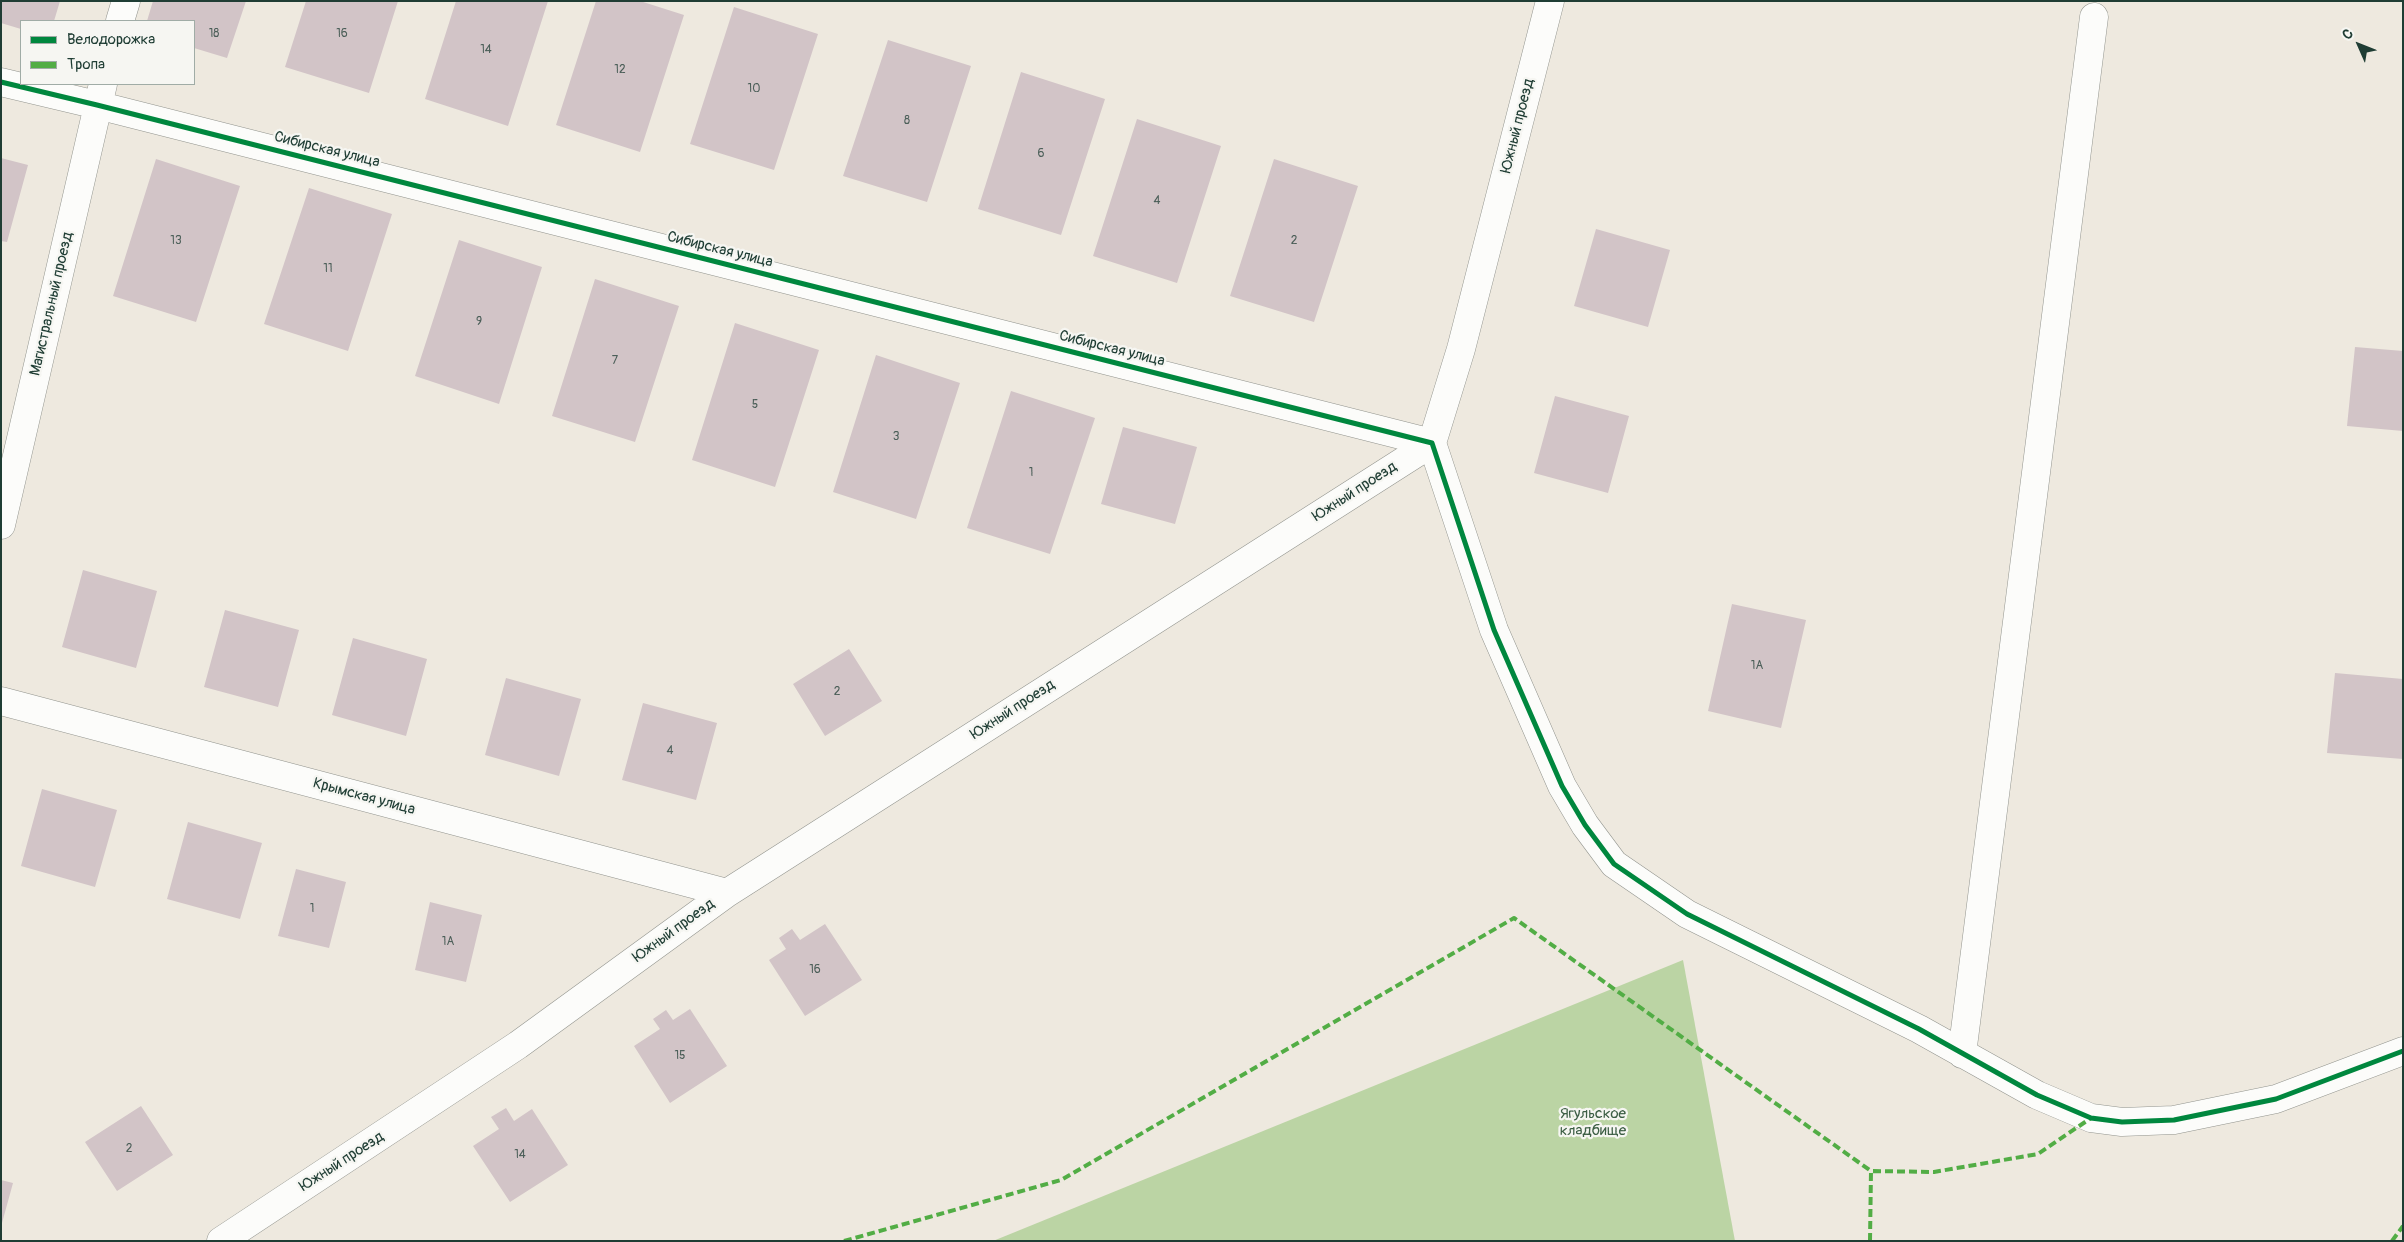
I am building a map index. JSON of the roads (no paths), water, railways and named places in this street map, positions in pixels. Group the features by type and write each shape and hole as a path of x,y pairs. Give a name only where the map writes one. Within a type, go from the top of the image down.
{"street":[{"path":"120,20 126,1"},
{"name":"Южный проезд","path":"224,1240 518,1046 727,893 1432,443 1461,349 1550,1"},
{"path":"1962,1054 2094,17"},
{"name":"Сибирская улица","path":"1,82 20,84"},
{"name":"Сибирская улица","path":"26,85 100,94 1432,443"},
{"name":"Магистральный проезд","path":"1,525 100,94"},
{"path":"1432,443 1498,639 1562,786 1585,824 1614,864 1687,914 1918,1029 2037,1095 2091,1118 2122,1122 2174,1120 2276,1099 2403,1051"},
{"name":"Крымская улица","path":"1,701 727,893"}],"park label":[{"name":"Ягульское кладбище","path":"1593,1122"}]}
